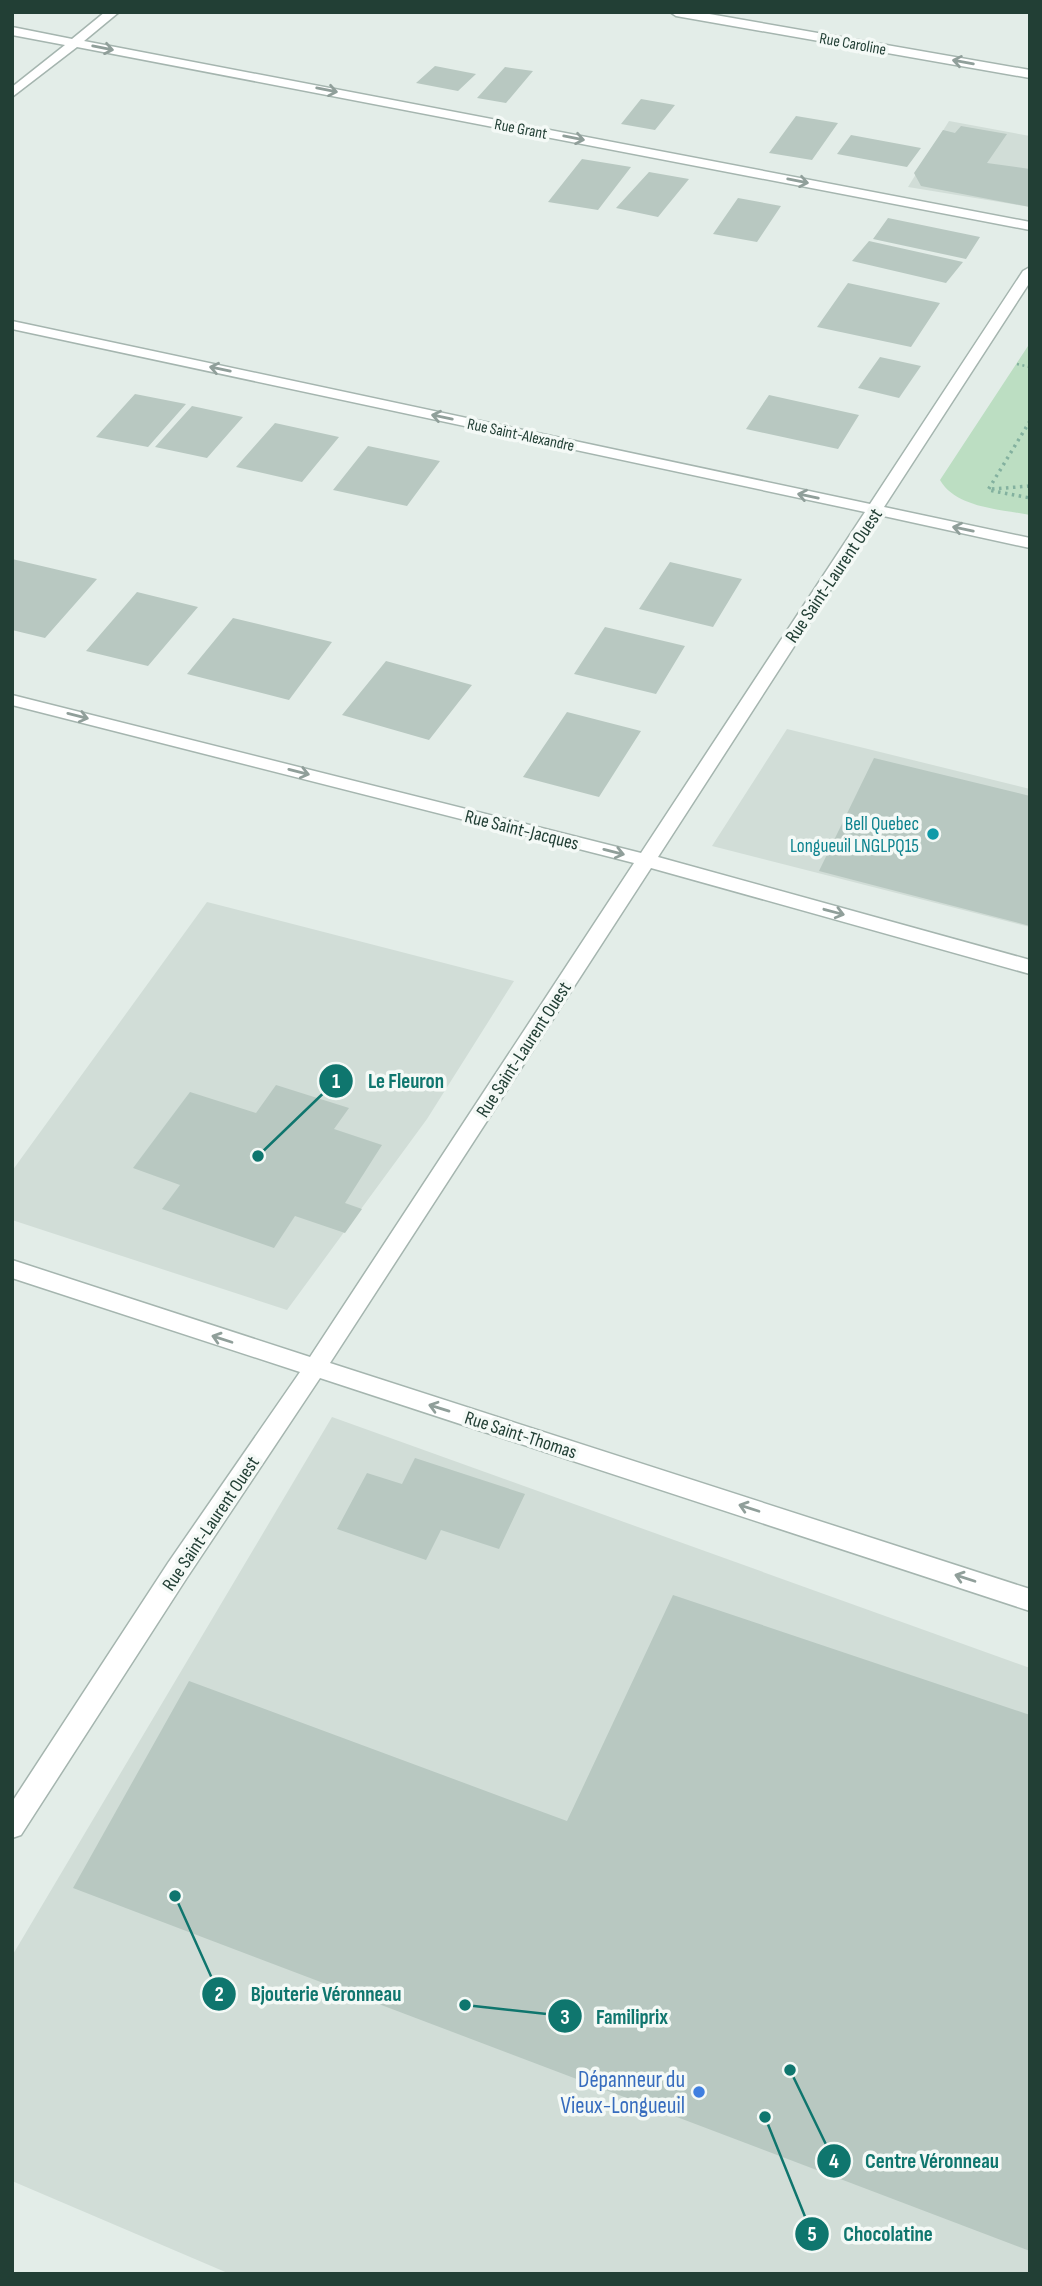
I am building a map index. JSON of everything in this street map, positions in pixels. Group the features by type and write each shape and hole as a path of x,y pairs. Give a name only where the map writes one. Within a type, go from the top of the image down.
{"street":[{"path":"12,93 113,12"},
{"name":"Rue Caroline","path":"676,12 1030,74"},
{"name":"Rue Grant","path":"12,31 1030,226"},
{"name":"Rue Saint-Laurent Ouest","path":"12,1826 177,1571 314,1369 1030,271"},
{"name":"Rue Saint-Alexandre","path":"12,325 1030,543"},
{"name":"Rue Saint-Jacques","path":"12,699 646,860 1030,967"},
{"name":"Rue Saint-Thomas","path":"12,1269 1030,1600"}],"path":[{"path":"1030,421 988,489 1030,498"}],"shaded area":[{"path":"949,121 1030,136 1030,207 908,187"},
{"name":"Bell Quebec Longueuil LNGLPQ15","path":"787,729 1030,789 1030,927 712,846"},
{"path":"207,902 514,981 427,1119 287,1310 12,1220 12,1171"},
{"path":"332,1417 1030,1668 1030,2274 230,2274 12,2181 12,1956"}],"green space":[{"path":"1030,343 1030,515 968,502 947,489 940,480"}],"building":[{"path":"435,66 476,74 458,91 416,83"},
{"path":"505,67 533,71 506,103 477,98"},
{"path":"641,99 675,105 655,130 621,124"},
{"path":"796,116 838,123 812,160 769,153"},
{"path":"961,126 1007,134 987,163 1030,169 1030,207 921,186 914,173 943,130 955,133"},
{"path":"851,135 921,148 907,167 837,154"},
{"path":"582,159 631,167 598,210 548,202"},
{"path":"649,172 689,179 658,217 616,208"},
{"path":"738,198 781,206 757,242 713,234"},
{"path":"888,218 980,237 966,259 873,239"},
{"path":"869,241 963,262 946,283 852,261"},
{"path":"848,283 940,303 911,347 817,327"},
{"path":"880,357 921,366 899,398 858,388"},
{"path":"135,394 186,404 148,447 96,437"},
{"path":"769,395 859,415 838,449 746,429"},
{"path":"192,406 243,417 207,458 155,447"},
{"path":"275,423 339,437 302,482 236,467"},
{"path":"368,446 440,461 407,506 333,490"},
{"path":"12,559 97,579 45,638 12,630"},
{"path":"670,562 742,579 713,627 639,609"},
{"path":"137,592 198,607 148,666 86,651"},
{"path":"233,618 332,642 289,700 187,674"},
{"path":"605,627 685,646 656,694 574,674"},
{"path":"386,661 472,685 429,740 342,715"},
{"path":"567,712 641,731 599,797 523,777"},
{"name":"Bell Quebec Longueuil LNGLPQ15","path":"874,758 1030,796 1030,926 819,871"},
{"path":"276,1085 349,1108 334,1129 382,1145 345,1203 362,1209 345,1233 295,1216 274,1248 162,1209 180,1185 133,1168 190,1092 256,1113"},
{"path":"415,1458 525,1494 499,1549 441,1530 426,1560 337,1529 367,1473 402,1484"},
{"path":"673,1595 1030,1715 1030,2251 73,1888 189,1681 567,1821"}],"place":[{"name":"Bell Quebec Longueuil LNGLPQ15","path":"933,834"},
{"name":"Le Fleuron","path":"258,1156"},
{"name":"Bjouterie Véronneau","path":"175,1896"},
{"name":"Familiprix","path":"465,2005"},
{"name":"Centre Véronneau","path":"790,2070"},
{"name":"Dépanneur du Vieux-Longueuil","path":"699,2092"},
{"name":"Chocolatine","path":"765,2117"}]}
